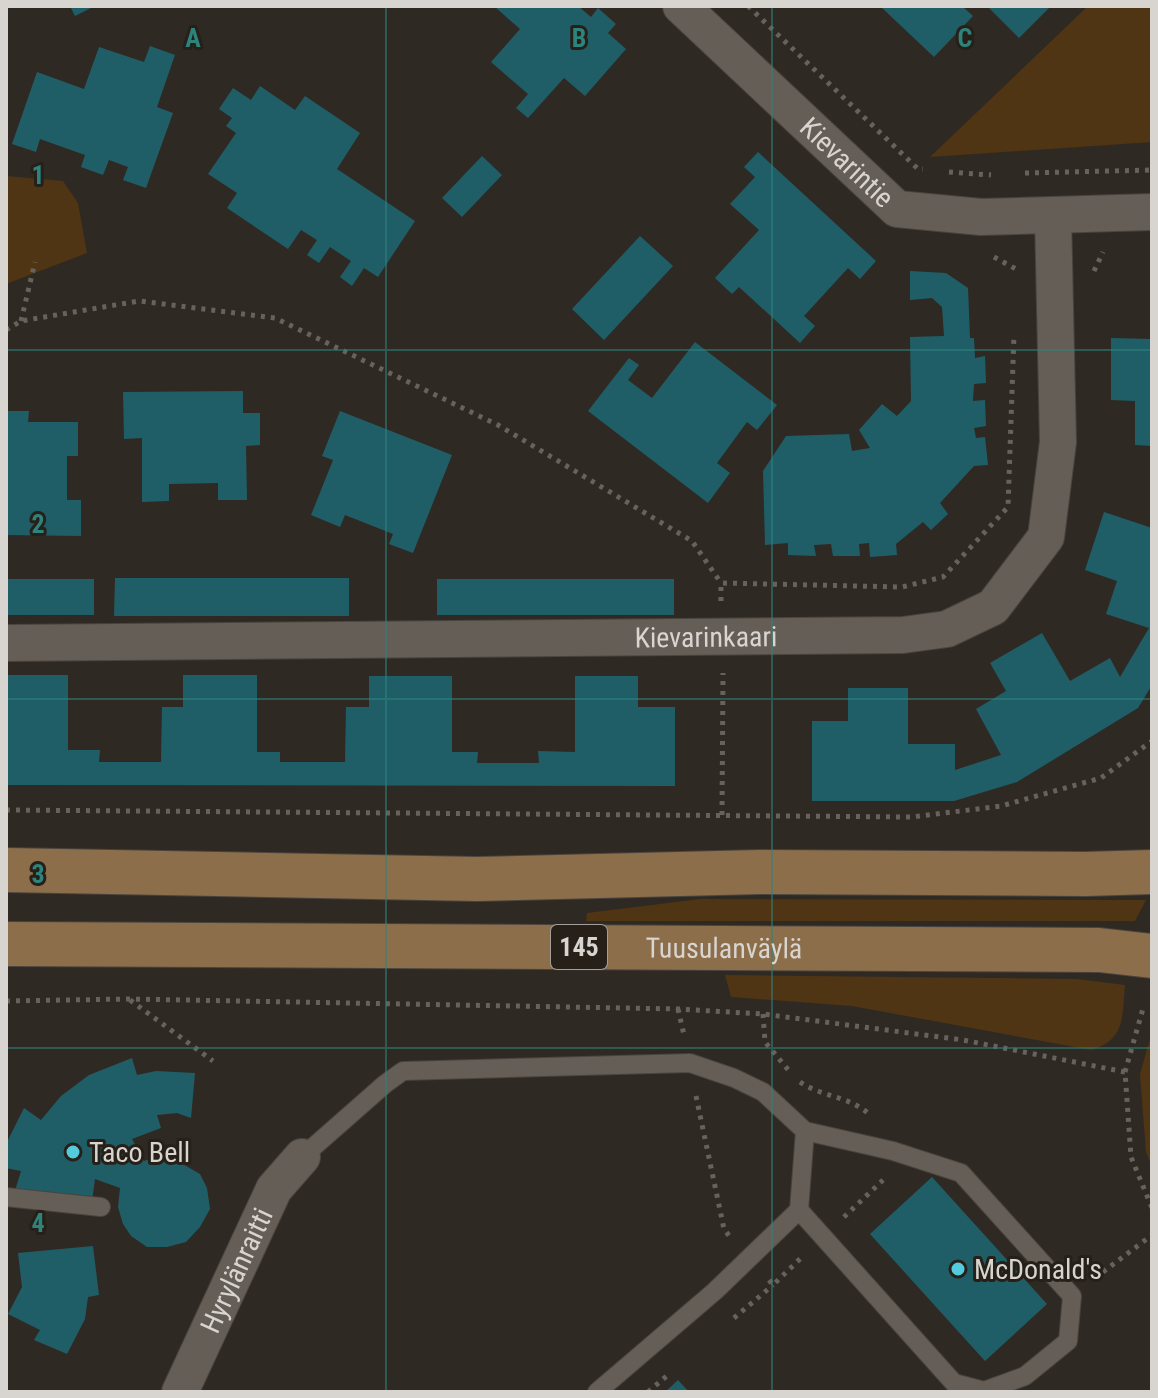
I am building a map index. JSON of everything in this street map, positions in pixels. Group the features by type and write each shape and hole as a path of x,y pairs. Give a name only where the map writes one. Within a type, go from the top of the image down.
{"main road":[{"path":"6,870 477,879 776,872 1152,872"},
{"name":"Tuusulanväylä","path":"6,944 1099,950 1152,956"}],"street":[{"name":"Kievarintie","path":"681,6 897,209 981,217 1152,212"},
{"name":"Kievarinkaari","path":"6,643 903,635 947,629 993,607 1046,537 1058,442 1053,216"},
{"name":"Hyrylänraitti","path":"180,1392 274,1189 302,1157"}],"lane":[{"path":"302,1157 403,1071 690,1063 763,1092 805,1131 893,1151 961,1173 1072,1296 1068,1341 1025,1376 984,1391 954,1383 799,1210"},
{"path":"597,1392 715,1291 799,1210 805,1131"},
{"path":"6,1197 101,1207"}],"path":[{"path":"748,6 918,169 931,170"},
{"path":"1016,174 1152,170"},
{"path":"945,171 1001,174"},
{"path":"21,321 35,262"},
{"path":"6,330 21,321 139,301 275,318 498,425 692,541 721,583 722,816"},
{"path":"721,583 902,587 943,577 1008,507 1014,332"},
{"path":"6,810 912,817 1001,806 1101,778 1152,741"},
{"path":"129,999 213,1061"},
{"path":"6,1001 129,999 678,1009 763,1014 963,1040 1125,1072"},
{"path":"1144,1005 1125,1072 1131,1157 1152,1208"},
{"path":"678,1009 724,1229 748,1259"},
{"path":"763,1014 765,1042 794,1078 815,1092 856,1103 892,1142 893,1151"},
{"path":"1072,1296 1152,1235"}],"shaded area":[{"path":"1088,6 1152,6 1152,142 930,157"},
{"path":"6,176 63,181 78,203 87,253 6,284"},
{"path":"700,899 1146,900 1135,921 586,921 587,913"},
{"path":"725,975 1077,979 1125,985 1122,1017 1116,1033 1111,1040 1091,1050 852,1006 731,997"},
{"path":"1152,1032 1152,1167 1146,1152 1140,1074"}],"building":[{"path":"70,6 95,6 75,16"},
{"path":"494,6 578,6 591,17 598,8 616,24 608,33 626,49 585,96 564,78 528,118 516,108 528,94 491,62 520,29"},
{"path":"880,6 962,6 973,16 934,57"},
{"path":"987,6 1051,6 1019,38"},
{"path":"150,46 175,55 157,107 173,113 146,188 123,180 128,167 109,160 103,175 81,167 85,155 40,139 36,152 12,144 37,72 84,89 99,47 144,62"},
{"path":"260,86 295,110 305,96 360,133 337,169 415,221 378,277 364,268 352,286 340,277 351,261 330,247 319,263 307,255 317,240 301,230 288,249 227,208 237,193 208,174 236,133 226,126 232,118 219,109 233,88 251,100"},
{"path":"758,152 876,261 860,279 848,268 804,316 815,326 800,343 739,287 732,294 715,278 759,230 730,204 755,177 744,167"},
{"path":"482,156 502,175 462,217 442,198"},
{"path":"640,236 673,266 604,340 572,309"},
{"path":"910,271 946,273 968,288 970,338 974,338 975,358 985,356 986,383 974,384 973,401 985,400 986,426 974,428 976,438 985,437 988,465 974,466 940,503 948,514 931,530 923,522 896,544 897,555 870,557 869,543 859,544 860,556 833,556 831,544 814,545 816,556 788,555 788,543 765,545 763,471 786,436 849,434 852,451 870,448 859,430 882,404 897,416 911,401 910,337 944,336 942,307 932,298 910,300"},
{"path":"1111,338 1152,339 1152,446 1135,445 1135,401 1111,400"},
{"path":"695,342 777,405 757,430 747,422 717,463 730,473 708,503 588,411 629,358 639,365 628,380 652,398"},
{"path":"243,391 243,413 260,413 260,445 246,446 247,500 218,500 218,483 169,484 169,501 142,502 142,438 124,439 123,392"},
{"path":"6,411 29,411 28,422 78,422 78,456 67,456 67,500 81,500 81,536 6,535"},
{"path":"340,411 452,455 413,553 389,544 393,534 345,515 340,527 311,515 333,460 322,456"},
{"path":"1104,512 1152,528 1152,685 1138,708 1017,782 954,801 812,801 812,721 848,721 848,688 908,688 908,744 955,744 955,770 1001,755 976,709 1006,691 990,663 1042,633 1070,681 1110,658 1120,677 1149,628 1106,614 1117,581 1085,570"},
{"path":"115,578 349,578 349,616 114,616"},
{"path":"6,579 94,579 94,615 6,615"},
{"path":"437,579 674,579 674,615 437,615"},
{"path":"6,675 68,675 68,750 100,750 99,762 161,762 162,707 183,707 183,675 257,675 257,752 280,752 280,762 345,762 346,707 369,707 369,676 452,676 452,752 478,752 477,763 539,763 538,751 575,752 575,676 638,676 638,707 675,707 675,786 6,785"},
{"name":"Taco Bell","path":"132,1058 137,1075 156,1071 195,1073 191,1118 177,1113 157,1115 161,1128 132,1139 144,1161 157,1156 174,1159 200,1174 207,1188 210,1209 200,1227 186,1242 167,1247 147,1247 131,1236 118,1207 120,1188 95,1179 92,1201 14,1194 21,1171 6,1168 7,1142 24,1108 41,1120 61,1096 89,1075"},
{"name":"McDonald's","path":"932,1177 1047,1304 985,1361 870,1234"},
{"path":"93,1246 99,1295 88,1297 85,1319 67,1354 34,1340 40,1330 8,1314 22,1287 18,1253"},
{"path":"678,1380 689,1392 665,1392"}],"place":[{"name":"Taco Bell","path":"73,1152"},
{"name":"McDonald's","path":"958,1269"}]}
